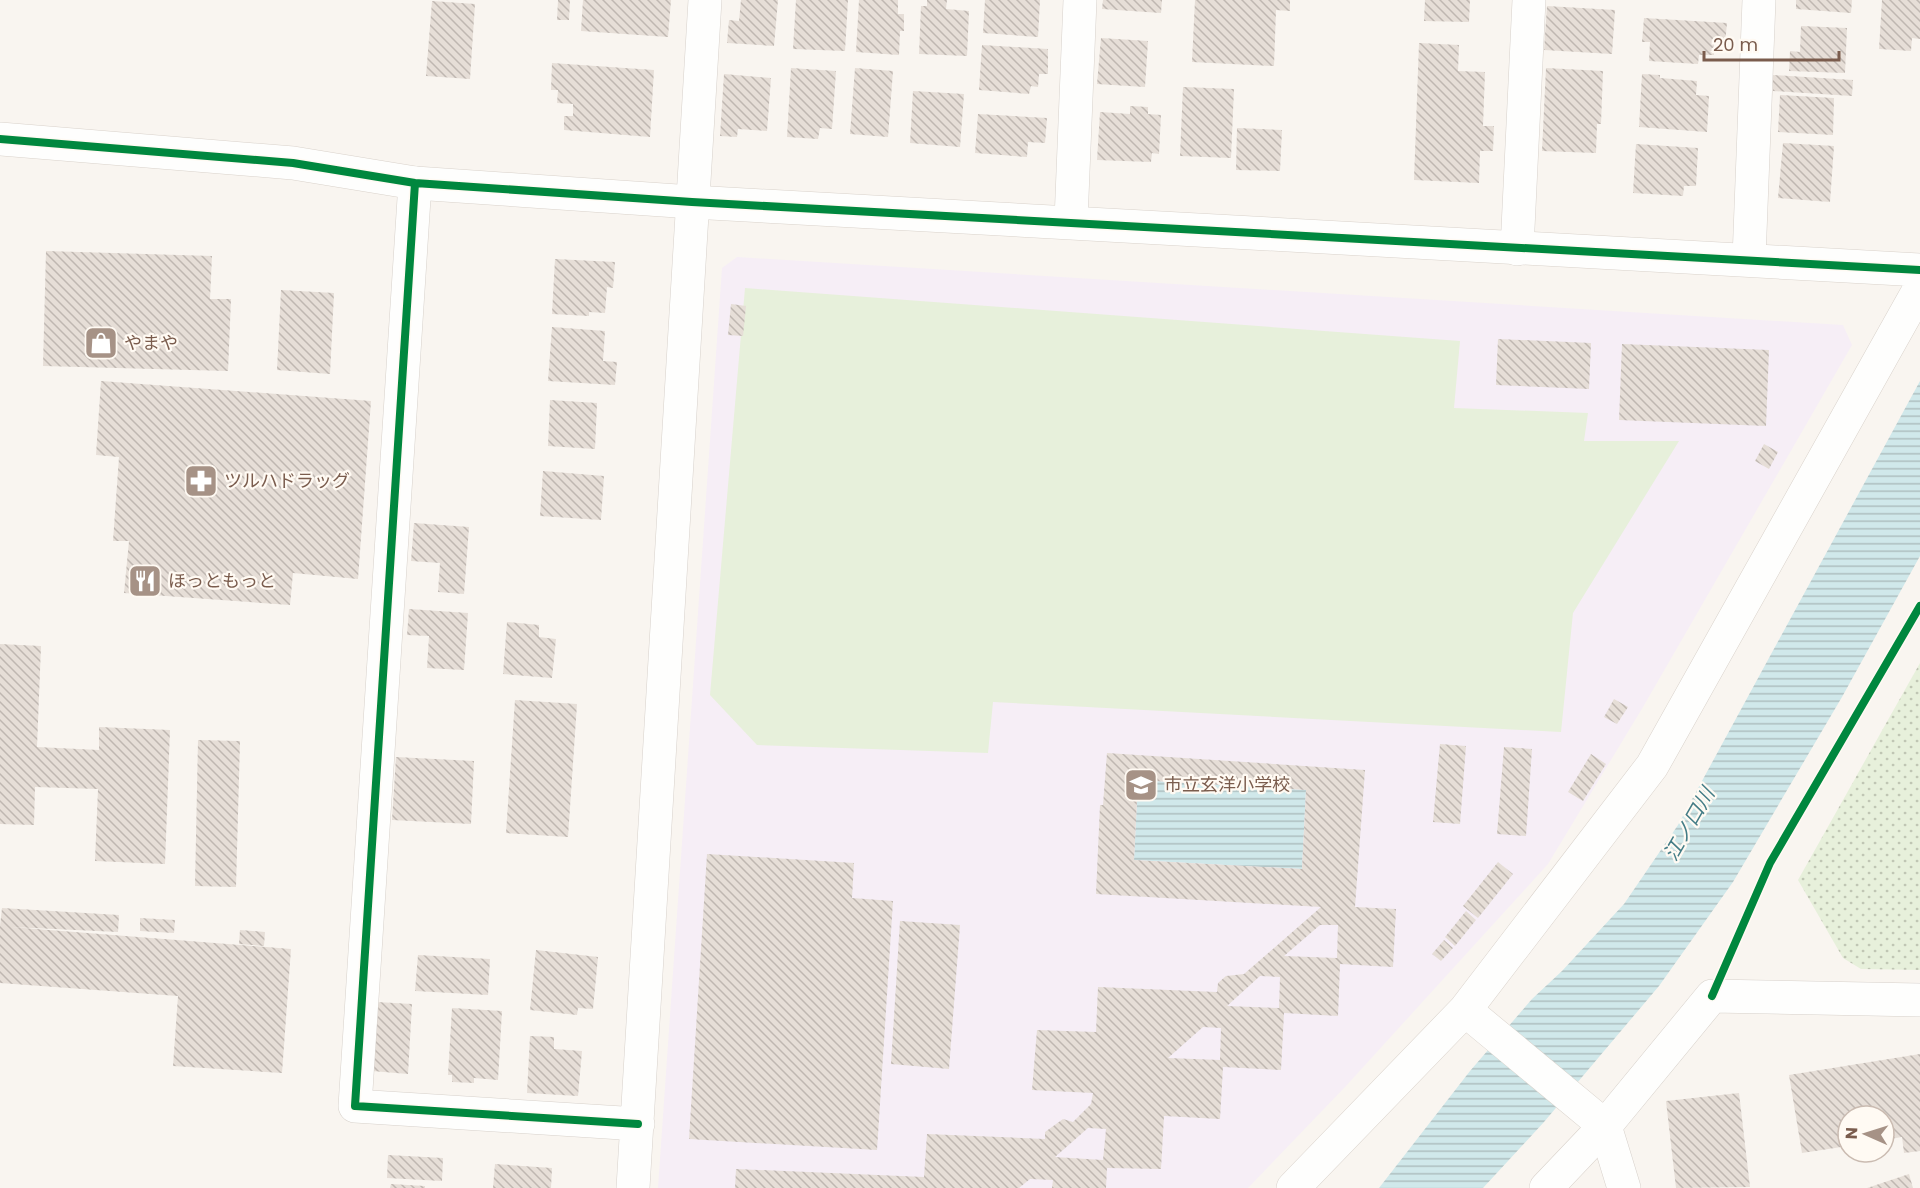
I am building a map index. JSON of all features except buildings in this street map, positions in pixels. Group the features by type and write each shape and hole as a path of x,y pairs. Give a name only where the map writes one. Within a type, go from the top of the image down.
{"street":[{"path":"633,1188 705,0"},
{"path":"1071,221 1080,0"},
{"path":"1517,249 1529,0"},
{"path":"1749,260 1760,0"},
{"path":"0,139 292,163 415,183 692,202 1071,221 1517,249 1920,270"},
{"path":"415,183 355,1106 638,1124"},
{"path":"1293,1188 1466,1010 1652,766 1920,288"},
{"path":"1546,1188 1605,1126 1712,996 1920,1000"},
{"path":"1466,1010 1605,1126 1624,1188"}],"shaded area":[{"name":"市立玄洋小学校","path":"737,257 1843,325 1852,345 1643,707 1548,864 1346,1086 1248,1188 658,1188 722,268"}],"green space":[{"path":"745,288 1460,341 1454,408 1588,413 1584,441 1679,441 1573,613 1561,732 993,702 988,753 757,745 710,695"},
{"path":"1920,663 1920,970 1861,969 1843,958 1798,880"}],"water":[{"name":"江ノ口川","path":"1920,381 1920,556 1842,697 1733,882 1659,986 1544,1122 1483,1188 1379,1188 1470,1071 1532,999 1562,971 1624,904 1678,825"},
{"path":"1138,780 1306,790 1302,869 1134,860"}],"cycle path":[{"path":"0,139 293,163 415,183 692,202 1920,270"},
{"path":"415,183 355,1106 638,1124"},
{"path":"1712,996 1770,863 1920,606"}],"place":[{"name":"やまや","path":"101,343"},
{"name":"ツルハドラッグ","path":"201,481"},
{"name":"ほっともっと","path":"145,581"},
{"name":"市立玄洋小学校","path":"1141,785"}]}
